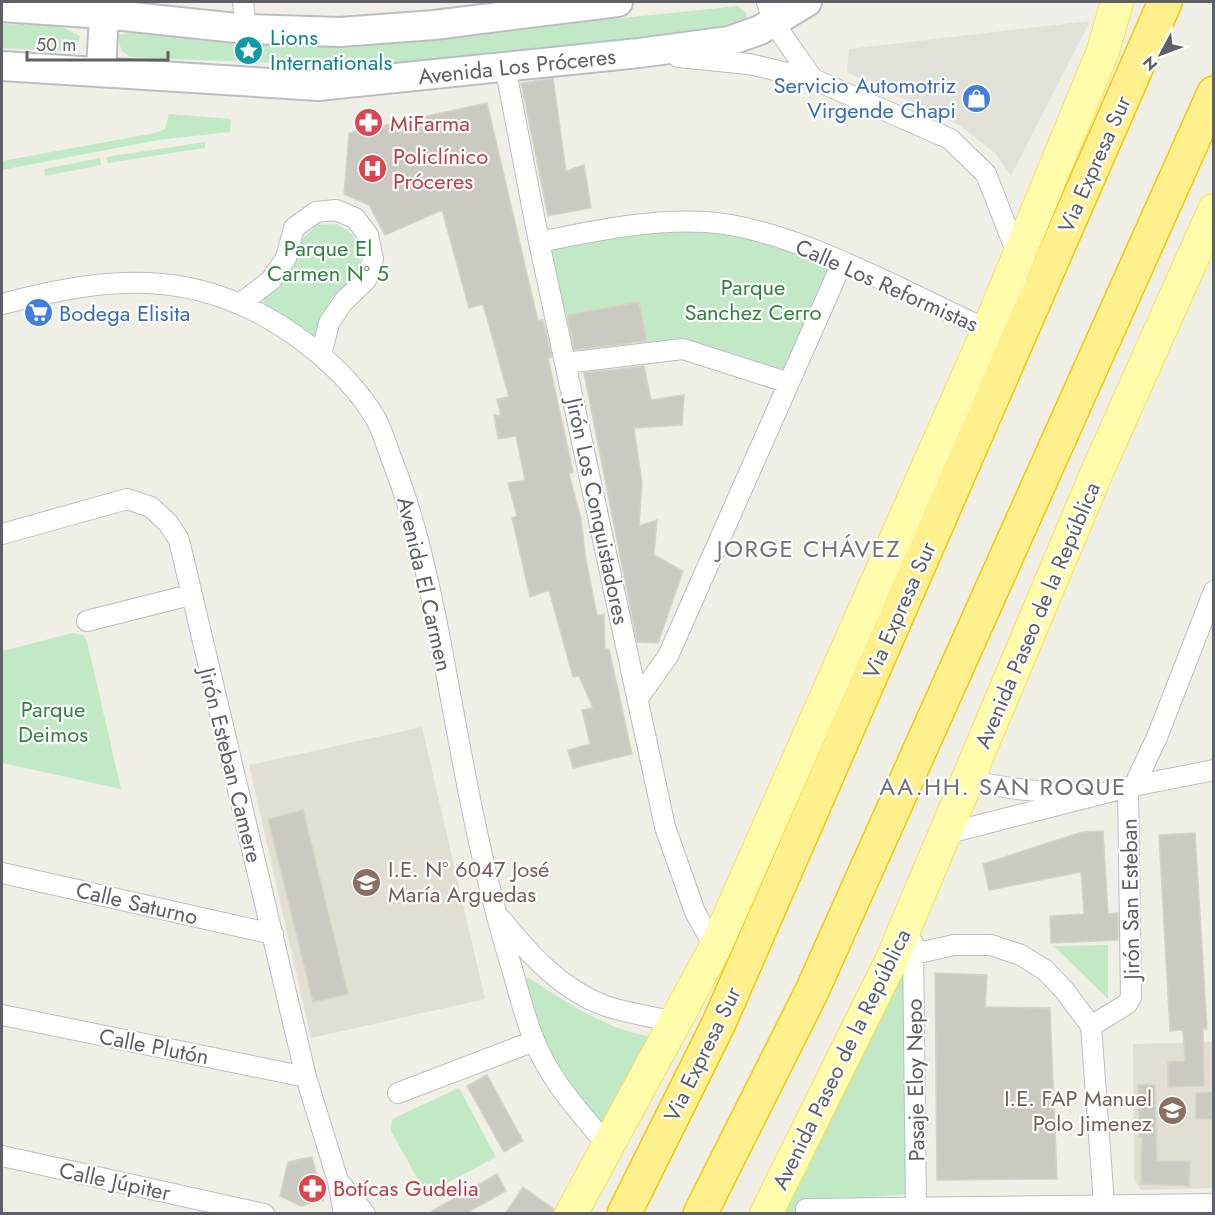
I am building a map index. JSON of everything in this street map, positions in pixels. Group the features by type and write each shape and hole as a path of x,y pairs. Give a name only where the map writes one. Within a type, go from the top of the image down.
{"highway":[{"name":"Via Expresa Sur","path":"624,1214 718,1023 1165,2"},
{"path":"700,1214 812,991 1214,93"}],"main road":[{"path":"2,7 104,14 245,15 340,32 434,25 558,6 618,2"},
{"name":"Avenida Los Próceres","path":"2,66 318,86 639,53 729,41 747,36 770,12 807,2"},
{"path":"571,1214 715,948 988,330 1103,51 1117,2"},
{"path":"101,71 104,14"},
{"name":"Avenida Paseo de la República","path":"766,1214 903,956 911,913 1097,472 1206,239 1214,210"}],"street":[{"path":"770,12 813,79"},
{"path":"639,53 749,64 813,79 950,139 986,174 1018,256"},
{"name":"Jirón Los Conquistadores","path":"505,66 538,243 639,697 665,827 695,912 715,948"},
{"path":"241,303 271,279 286,258 294,228 316,212 336,210 355,218 368,235 373,260 366,280 343,302 329,323 321,355"},
{"name":"Calle Los Reformistas","path":"538,243 639,222 708,222 768,234 842,263 988,330"},
{"path":"639,697 668,656 842,263"},
{"name":"Avenida El Carmen","path":"2,304 103,283 150,282 198,288 241,303 283,326 321,355 351,384 377,421 404,490 426,564 495,911 534,1041 561,1091 607,1144"},
{"path":"565,363 683,349 789,383"},
{"name":"Jirón Esteban Camere","path":"2,534 127,499 151,507 168,523 179,540 190,595 306,1077 338,1181 344,1214"},
{"name":"Jirón San Esteban","path":"1090,1026 1127,1004 1131,997 1125,788 1158,737 1206,623 1214,591"},
{"path":"87,621 190,595"},
{"path":"945,834 1125,788 1214,770"},
{"path":"968,779 1008,790 1044,793 1125,788"},
{"name":"Calle Saturno","path":"2,873 273,934"},
{"path":"495,911 523,947 554,977 602,1005 675,1022"},
{"path":"903,956 954,945 991,945 1021,955 1045,970 1090,1026 1104,1204"},
{"name":"Pasaje Eloy Nepo","path":"903,956 916,1207"},
{"name":"Calle Plutón","path":"2,1016 306,1077"},
{"path":"398,1093 534,1041"},
{"name":"Calle Júpiter","path":"2,1156 264,1214"},
{"name":"Jirón Esteban Camere","path":"338,1181 365,1214"},
{"path":"806,1211 916,1207 1214,1204"}],"shaded area":[{"name":"Servicio Automotriz Virgende Chapi","path":"1090,21 1011,176 995,153 959,125 847,72 849,49"},
{"name":"I.E. N° 6047 José María Arguedas","path":"422,727 485,999 311,1038 249,765"},
{"name":"I.E. FAP Manuel Polo Jimenez","path":"1213,1042 1213,1188 1141,1190 1134,1179 1133,1044"}],"green space":[{"path":"738,6 746,13 747,20 737,29 370,67 130,57 121,50 118,35 137,31 382,43"},
{"path":"2,24 58,25 80,36 76,49 61,51 2,48"},
{"path":"169,114 231,119 230,132 158,140 2,170 2,161 155,133 165,129"},
{"path":"205,142 205,148 108,163 106,157"},
{"path":"100,158 101,165 45,176 44,169"},
{"name":"Parque Sanchez Cerro","path":"708,222 842,263 789,383 649,348 639,303 555,317 539,242"},
{"name":"Parque El Carmen N° 5","path":"337,224 352,234 361,251 359,270 352,284 332,297 322,316 317,336 311,337 264,304 262,297 284,280 303,238 317,225"},
{"name":"Parque Deimos","path":"73,633 83,635 87,641 121,789 2,763 2,651"},
{"path":"1108,945 1108,999 1054,946"},
{"path":"909,965 911,1194 800,1202 800,1213 771,1214 893,971"},
{"path":"529,978 573,1006 604,1022 653,1037 605,1129 568,1086 537,1041 525,980"},
{"path":"459,1088 496,1157 426,1194 391,1131 392,1119"}],"building":[{"path":"553,78 566,171 584,165 591,208 548,216 521,83"},
{"path":"487,103 538,321 543,320 552,357 548,358 573,472 569,474 581,519 597,616 604,614 605,649 609,649 632,754 573,768 568,750 590,744 582,710 593,708 579,676 573,677 549,590 530,597 512,518 517,516 508,483 525,480 516,436 498,439 494,415 501,416 497,399 509,397 483,304 469,308 442,210 385,235 369,205 344,194 349,133"},
{"path":"639,302 647,341 574,350 567,315"},
{"path":"644,366 651,400 684,395 682,425 634,428 642,483 639,526 657,520 654,555 683,571 658,643 637,642 584,373"},
{"path":"303,810 348,994 313,1002 268,819"},
{"path":"1103,831 1108,914 1118,913 1118,940 1051,943 1050,916 1084,914 1081,872 989,890 983,864 1082,832"},
{"path":"1195,833 1207,1029 1203,1029 1204,1086 1168,1087 1168,1062 1185,1061 1183,1030 1170,1031 1159,835"},
{"path":"935,973 987,975 985,1007 1050,1008 1057,1179 937,1180"},
{"path":"487,1075 523,1141 504,1152 467,1086"},
{"path":"1138,1085 1155,1085 1157,1161 1190,1161 1189,1186 1141,1184 1142,1137 1139,1137"},
{"path":"1214,1092 1214,1119 1196,1119 1196,1093"},
{"path":"312,1157 323,1200 301,1206 280,1196 288,1162"},
{"path":"497,1174 506,1191 465,1214 427,1214"},
{"path":"523,1187 554,1209 553,1214 505,1214"}],"place":[{"name":"Lions Internationals","path":"249,50"},
{"name":"Servicio Automotriz Virgende Chapi","path":"977,98"},
{"name":"MiFarma","path":"369,123"},
{"name":"Policlínico Próceres","path":"372,169"},
{"name":"Bodega Elisita","path":"38,313"},
{"name":"I.E. N° 6047 José María Arguedas","path":"367,882"},
{"name":"I.E. FAP Manuel Polo Jimenez","path":"1173,1111"},
{"name":"Botícas Gudelia","path":"312,1188"}],"district":[{"name":"JORGE CHÁVEZ","path":"809,548"},
{"name":"AA.HH. SAN ROQUE","path":"1003,786"}]}
